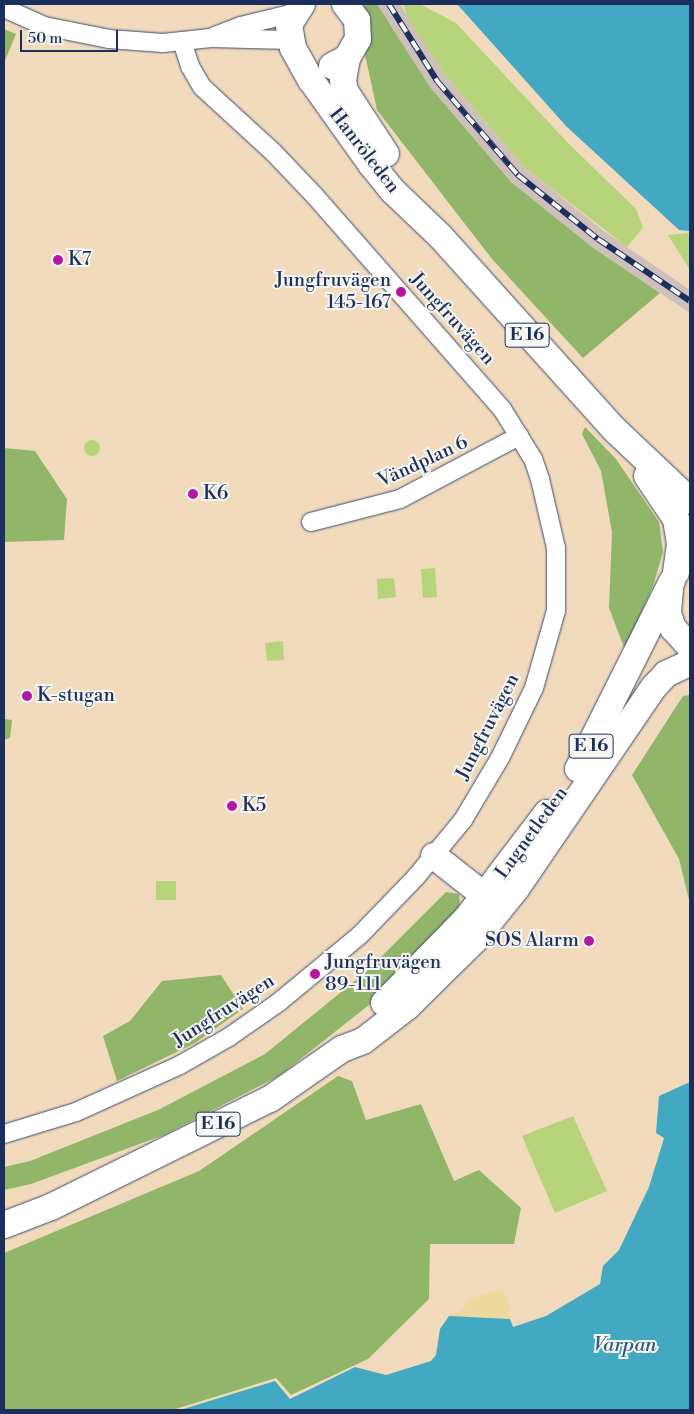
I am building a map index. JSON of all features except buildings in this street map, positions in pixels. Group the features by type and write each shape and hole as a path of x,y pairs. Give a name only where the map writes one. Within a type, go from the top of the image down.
{"highway":[{"name":"Hanröleden","path":"345,4 354,14 359,29 356,45 347,58 343,80 348,97 441,237"},
{"path":"300,6 289,25 294,48 312,65 324,67 347,58"},
{"name":"Hanröleden","path":"294,48 311,80 371,164 393,191 441,237 615,430 690,501"},
{"name":"Hanröleden","path":"615,430 676,519 680,544 679,571"},
{"name":"E 16","path":"679,571 668,613 674,628 690,647"},
{"name":"Lugnetleden","path":"493,902 582,762 679,571"},
{"name":"Lugnetleden","path":"4,1224 50,1207 270,1098 342,1049 363,1041 430,987 654,687 666,674 690,663"},
{"path":"434,856 493,902"},
{"name":"Lugnetleden","path":"4,1208 88,1187"}],"street":[{"path":"210,38 300,6"},
{"path":"4,8 44,26 77,34 158,43 210,38 294,48"},
{"name":"Jungfruvägen","path":"4,1134 76,1112 140,1086 229,1037 337,957 434,856 463,820 521,718 546,652 556,611 556,548 548,509 535,466 519,436 488,392 314,195 273,152 202,87 190,66 182,41"},
{"name":"Vändplan 6","path":"312,522 400,499 519,436"}],"shaded area":[{"path":"377,4 400,4 446,76 525,168 604,231 690,290 690,313 592,247 511,182 430,87"}],"green space":[{"path":"364,4 377,4 430,87 511,182 592,247 660,293 583,358 492,259 377,110 364,50 368,24"},
{"path":"403,4 420,4 456,23 568,143 636,209 643,228 627,247 525,168 446,76 409,20"},
{"path":"4,29 16,34 4,63"},
{"path":"690,233 690,270 668,235"},
{"path":"585,427 616,459 659,522 663,552 653,586 625,650 609,608 612,532 601,471 582,434"},
{"path":"89,440 95,440 100,445 98,454 89,456 84,451 84,445"},
{"path":"4,448 35,451 67,499 64,540 4,542"},
{"path":"435,568 437,597 423,598 421,569"},
{"path":"394,578 396,597 378,599 377,579"},
{"path":"283,641 284,660 267,661 265,643"},
{"path":"690,695 690,904 679,859 632,775 683,696"},
{"path":"4,719 12,720 10,738 4,740"},
{"path":"156,881 176,881 176,900 156,900"},
{"path":"446,892 459,894 460,907 388,990 279,1076 164,1135 31,1184 4,1190 4,1167 30,1161 158,1110 265,1054 367,971"},
{"path":"221,975 243,1009 195,1043 117,1081 103,1036 130,1021 162,981"},
{"path":"338,1076 352,1081 366,1120 421,1104 454,1181 479,1170 521,1208 514,1244 430,1244 429,1299 368,1359 291,1395 276,1378 172,1410 4,1410 4,1253 199,1171"},
{"path":"573,1116 607,1191 555,1213 522,1136"}],"sand":[{"path":"500,1289 508,1297 510,1319 449,1316 465,1308 465,1301"}],"water":[{"path":"457,4 690,4 690,231 679,230 566,126"},
{"name":"Varpan","path":"690,1082 690,1410 180,1410 275,1381 290,1399 355,1367 386,1375 431,1361 436,1355 440,1329 449,1316 510,1319 513,1327 546,1316 600,1284 603,1266 619,1250 649,1187 664,1138 656,1133 659,1096"}],"railway":[{"path":"389,4 438,82 518,175 598,239 690,301"}],"place":[{"name":"K7","path":"58,260"},
{"name":"Jungfruvägen 145-167","path":"401,292"},
{"name":"K6","path":"193,494"},
{"name":"K-stugan","path":"27,696"},
{"name":"K5","path":"232,806"},
{"name":"SOS Alarm","path":"589,941"},
{"name":"Jungfruvägen 89-111","path":"315,974"}]}
